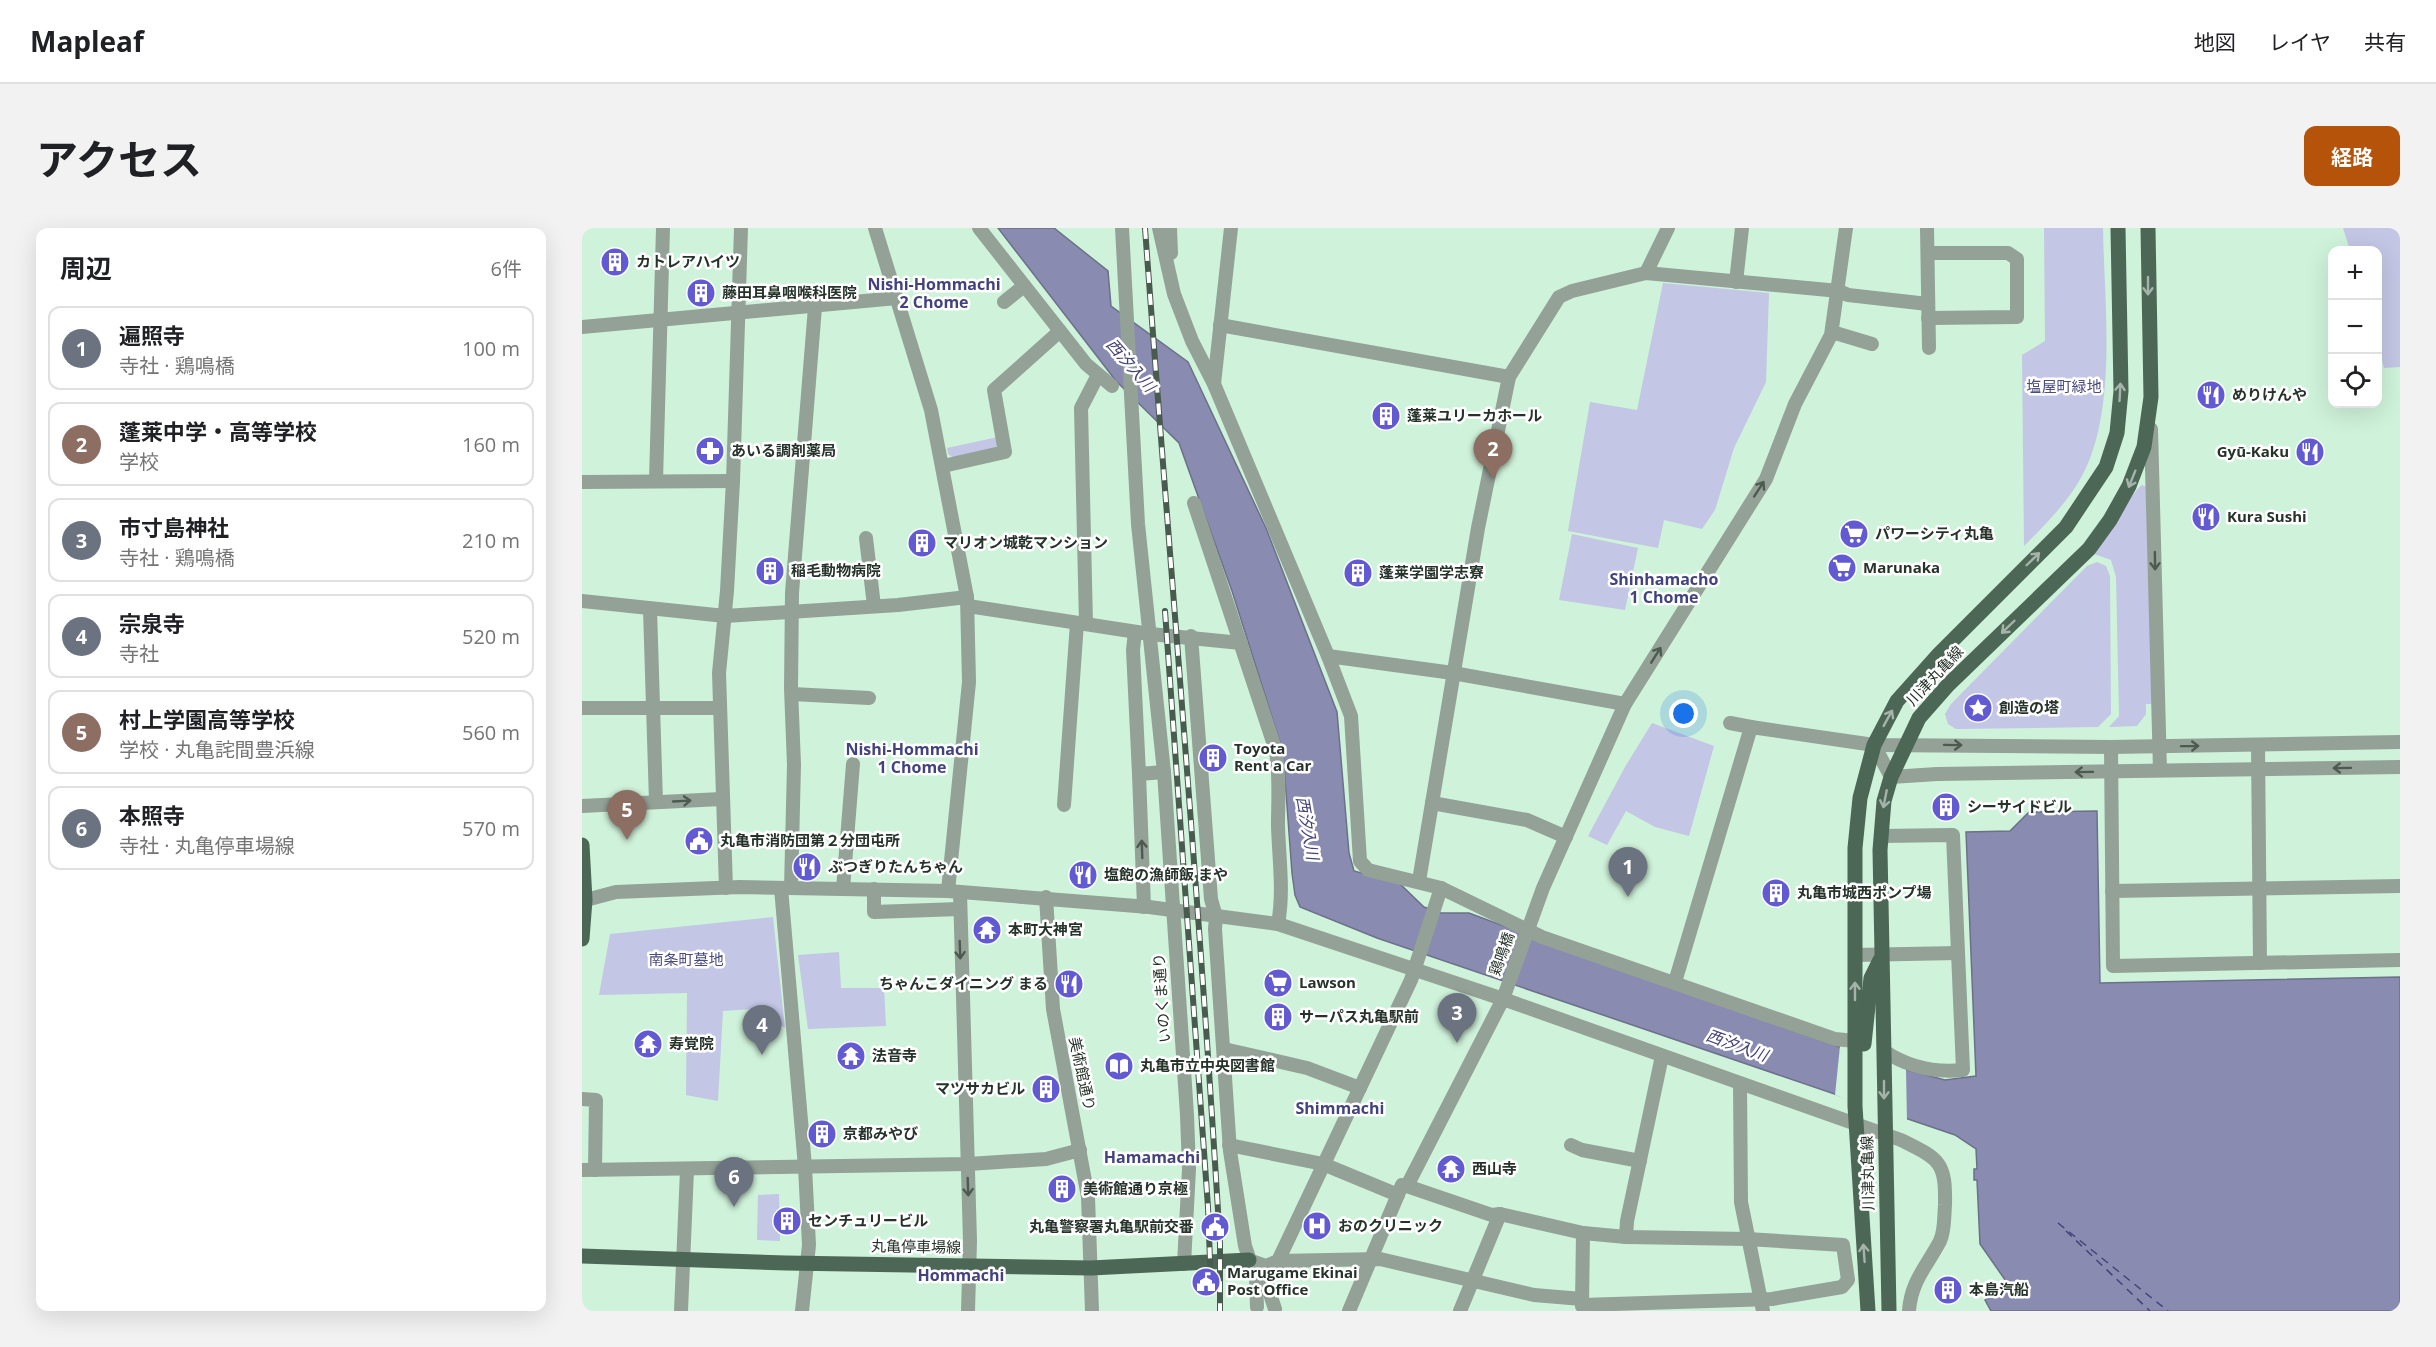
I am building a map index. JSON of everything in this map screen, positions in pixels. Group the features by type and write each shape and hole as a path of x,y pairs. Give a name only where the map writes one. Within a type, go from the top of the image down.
{"main road":[{"name":"川津丸亀線","path":"1868,1311 1859,1116 1855,955 1855,848 1860,798 1874,745 1904,693 1939,654 2066,527 2106,467 2117,433 2121,390 2118,228"},
{"name":"川津丸亀線","path":"1889,1311 1882,954 1881,836 1884,801 1904,745 1920,718 1948,686 2090,549 2129,486 2144,447 2151,397 2148,228"},
{"path":"582,845 582,939"},
{"path":"1858,1044 1871,978 1882,954"},
{"name":"丸亀停車場線","path":"582,1256 969,1265 1184,1264 1249,1260"}],"street":[{"path":"656,482 663,228"},
{"path":"726,888 721,799 719,673 725,616 733,481 741,228"},
{"path":"875,228 932,410 968,602 969,682 954,891 959,909 968,1164 968,1311"},
{"path":"979,228 1060,330 1098,375 1112,386"},
{"name":"いのくま通り","path":"1122,228 1138,524 1164,772 1188,1147 1184,1264"},
{"path":"1159,228 1174,294 1192,341 1214,384 1329,656 1351,716 1360,861 1368,870 1441,888 1528,930 1835,1039 1858,1044"},
{"path":"1170,228 1174,294"},
{"path":"1214,384 1231,228"},
{"path":"1646,273 1668,228"},
{"path":"1736,282 1742,228"},
{"name":"鶏鳴橋","path":"1349,1311 1403,1190 1505,993 1566,837 1624,704 1766,479 1795,404 1832,332 1846,228"},
{"path":"1927,228 1929,348"},
{"path":"1419,881 1478,528 1509,377 1559,297 1572,291 1646,273 1839,291 1848,295 1928,311 2017,317 2017,259 2008,253 1928,253"},
{"path":"1004,302 1024,286"},
{"path":"582,327 897,298"},
{"path":"802,1311 807,1263 805,1167 786,888 795,765 792,694 793,610 815,307"},
{"path":"1220,325 1509,377"},
{"path":"943,466 1005,452 994,390 1060,330"},
{"path":"1832,332 1872,344"},
{"path":"1064,805 1081,623 1081,408 1098,375"},
{"path":"2151,397 2160,770"},
{"path":"582,482 733,481"},
{"path":"1194,503 1242,643 1276,752 1280,780 1278,818 1281,880 1278,924"},
{"path":"866,538 874,606"},
{"path":"582,601 725,616 793,610 968,602 1135,632 1242,643"},
{"path":"650,609 656,802"},
{"path":"1135,632 1133,650 1144,907"},
{"path":"1191,636 1211,899 1216,917 1229,1145 1249,1260 1256,1278 1257,1309"},
{"path":"1329,656 1453,673 1624,704"},
{"path":"792,694 869,698"},
{"path":"582,708 719,708"},
{"path":"1730,723 1874,745 2111,747 2400,742"},
{"path":"1676,982 1751,727"},
{"path":"1874,745 1891,777 1937,774 2400,767"},
{"path":"2258,745 2260,963"},
{"path":"2111,747 2112,966 2400,960"},
{"path":"843,889 853,764"},
{"path":"1139,774 1164,772"},
{"path":"582,806 721,799"},
{"path":"1432,803 1527,820 1566,837"},
{"path":"1881,836 1953,836 1964,1070 1942,1072 1884,1058"},
{"path":"2112,891 2400,886"},
{"path":"583,901 616,892 726,888 954,891 1046,897 1278,924 1415,970 1505,993 1662,1056 1740,1084 1859,1116 1885,1136 1931,1156 1945,1177 1942,1235 1914,1283 1909,1311"},
{"path":"1278,1261 1415,970 1441,888"},
{"path":"874,889 874,912 959,909"},
{"name":"美術館通り","path":"1046,897 1053,1009 1088,1197 1092,1311"},
{"path":"1855,955 1958,952"},
{"path":"1224,1049 1307,1068 1360,1089"},
{"path":"1626,1237 1662,1056"},
{"path":"1740,1084 1742,1202 1761,1305"},
{"path":"582,1100 596,1100 588,1170 968,1164 1046,1159 1080,1150"},
{"path":"1229,1145 1323,1164 1492,1215 1500,1214 1583,1233 1626,1237 1748,1239 1843,1245 1848,1280 1842,1287 1772,1299 1761,1305 1582,1305 1473,1279 1462,1279 1409,1264 1371,1259 1278,1261 1266,1266 1249,1260"},
{"path":"1571,1145 1582,1150 1640,1161"},
{"path":"681,1311 687,1170"},
{"path":"1460,1311 1500,1214"},
{"path":"1582,1305 1583,1233"},
{"path":"1249,1260 1266,1282 1276,1310"},
{"path":"1257,1309 1267,1302 1276,1310"}],"green space":[{"name":"塩屋町緑地","path":"2044,228 2103,228 2106,322 2105,388 2101,420 2082,476 2063,504 2024,546 2022,355 2045,341"},
{"path":"2343,228 2400,228 2400,367 2384,368 2382,361 2382,246 2349,246"},
{"path":"1663,283 1769,293 1766,382 1734,448 1715,510 1702,529 1664,520 1658,548 1568,531 1590,402 1637,410"},
{"path":"998,437 999,443 995,449 954,458 948,454 947,448"},
{"path":"2142,485 2147,487 2152,704 2146,704 2146,714 2137,726 2109,727 2119,716 2116,577 2111,560 2094,554"},
{"path":"1572,534 1638,548 1625,610 1559,600"},
{"path":"2097,562 2106,566 2110,576 2111,714 2098,727 1956,729 1948,724 1945,714 1951,704 2087,566"},
{"path":"1652,723 1714,746 1689,836 1655,827 1626,811 1607,845 1588,836 1625,767"},
{"name":"南条町墓地","path":"773,917 785,1028 753,1009 723,1011 718,1101 686,1095 687,993 599,995 610,934"},
{"path":"839,952 841,988 884,988 886,1026 808,1029 798,955"},
{"path":"779,1194 780,1241 757,1240 758,1195"}],"water":[{"name":"西汐入川","path":"998,228 1054,228 1108,271 1111,306 1188,362 1266,528 1337,712 1349,853 1354,871 1400,884 1424,907 1441,913 1469,913 1635,975 1899,1068 1945,1080 1976,1076 1966,832 2010,831 2029,812 2097,811 2100,983 2400,977 2400,1311 1991,1311 1985,1300 2003,1288 2005,1289 2008,1284 1980,1244 1977,1180 1974,1180 1974,1169 1977,1169 1976,1149 1955,1135 1377,938 1300,907 1295,895 1292,873 1283,752 1232,591 1179,443 1116,381"}],"pier":[{"path":"1840,1046 1906,1069 1907,1122 1835,1095"}],"ferry route":[{"path":"2058,1223 2168,1311"},
{"path":"2066,1231 2150,1311"}],"railway":[{"path":"1145,228 1203,990 1220,1244 1220,1311"},
{"path":"1165,611 1208,1207 1211,1287"}],"place":[{"name":"カトレアハイツ","path":"615,262"},
{"name":"藤田耳鼻咽喉科医院","path":"701,293"},
{"name":"めりけんや","path":"2211,395"},
{"name":"蓬莱ユリーカホール","path":"1386,416"},
{"name":"あいる調剤薬局","path":"710,451"},
{"name":"Gyū-Kaku","path":"2310,452"},
{"name":"蓬莱中学・高等学校","path":"1493,479"},
{"name":"Kura Sushi","path":"2206,517"},
{"name":"パワーシティ丸亀","path":"1854,534"},
{"name":"マリオン城乾マンション","path":"922,543"},
{"name":"Marunaka","path":"1842,568"},
{"name":"稲毛動物病院","path":"770,571"},
{"name":"蓬莱学園学志寮","path":"1358,573"},
{"name":"創造の塔","path":"1978,708"},
{"name":"Toyota Rent a Car","path":"1213,758"},
{"name":"シーサイドビル","path":"1946,807"},
{"name":"村上学園高等学校","path":"627,840"},
{"name":"丸亀市消防団第２分団屯所","path":"699,841"},
{"name":"ぶつぎりたんちゃん","path":"807,867"},
{"name":"塩飽の漁師飯 まや","path":"1083,875"},
{"name":"丸亀市城西ポンプ場","path":"1776,893"},
{"name":"遍照寺","path":"1628,897"},
{"name":"本町大神宮","path":"987,930"},
{"name":"Lawson","path":"1278,983"},
{"name":"ちゃんこダイニング まる","path":"1069,984"},
{"name":"サーパス丸亀駅前","path":"1278,1017"},
{"name":"市寸島神社","path":"1457,1043"},
{"name":"寿覚院","path":"648,1044"},
{"name":"宗泉寺","path":"762,1055"},
{"name":"法音寺","path":"851,1056"},
{"name":"丸亀市立中央図書館","path":"1119,1066"},
{"name":"マツサカビル","path":"1046,1089"},
{"name":"京都みやび","path":"822,1134"},
{"name":"西山寺","path":"1451,1169"},
{"name":"美術館通り京極","path":"1062,1189"},
{"name":"本照寺","path":"734,1207"},
{"name":"センチュリービル","path":"787,1221"},
{"name":"おのクリニック","path":"1317,1226"},
{"name":"丸亀警察署丸亀駅前交番","path":"1215,1227"},
{"name":"Marugame Ekinai Post Office","path":"1206,1282"},
{"name":"本島汽船","path":"1948,1290"}],"district":[{"name":"Nishi-Hommachi 2 Chome","path":"934,293"},
{"name":"Shinhamacho 1 Chome","path":"1664,588"},
{"name":"Nishi-Hommachi 1 Chome","path":"912,758"},
{"name":"Shimmachi","path":"1340,1108"},
{"name":"Hamamachi","path":"1152,1157"},
{"name":"Hommachi","path":"961,1275"}]}
